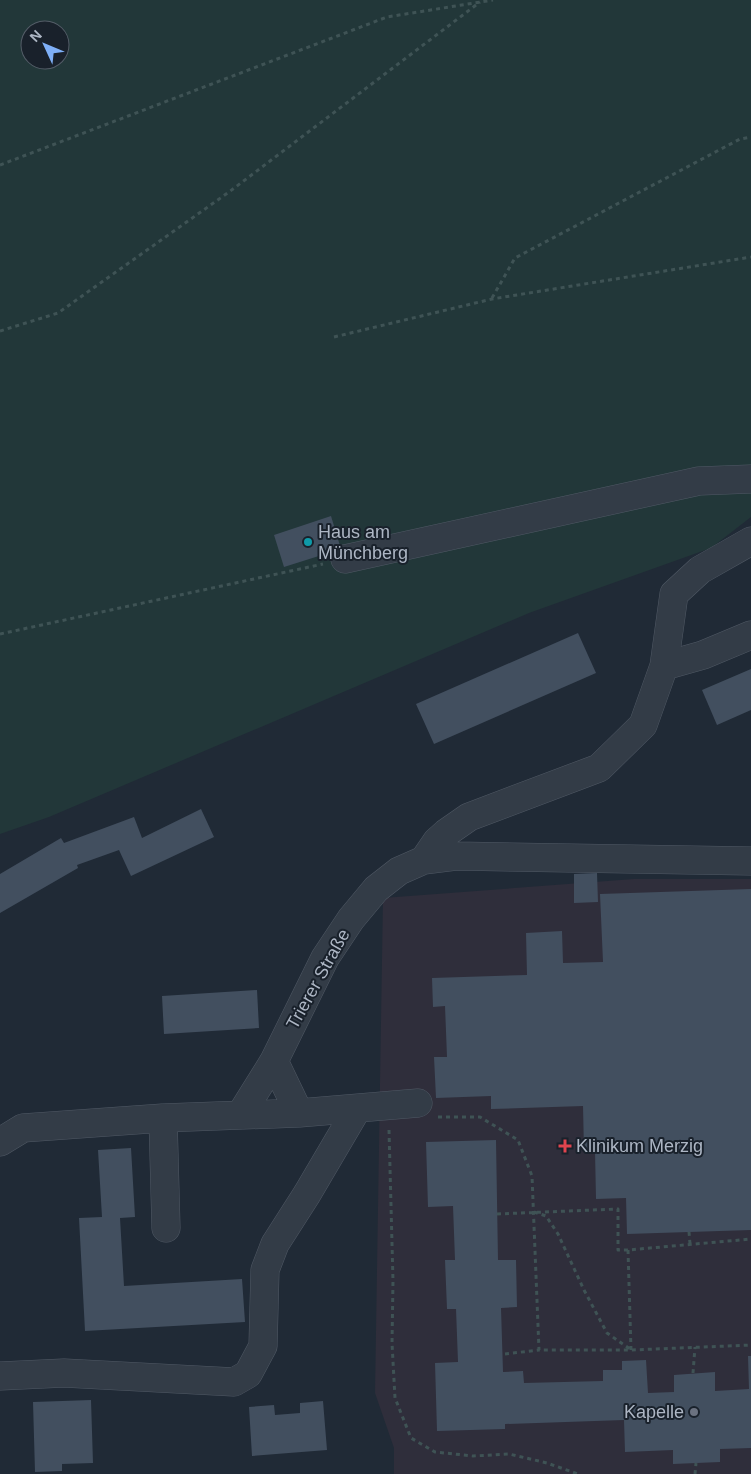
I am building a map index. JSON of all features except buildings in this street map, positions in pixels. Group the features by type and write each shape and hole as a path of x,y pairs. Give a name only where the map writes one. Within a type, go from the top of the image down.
{"street":[{"path":"345,559 699,481 751,478"},
{"path":"424,860 437,841 469,817 599,768 643,725 664,666 674,594 700,570 751,541"},
{"path":"664,666 703,655 751,635"},
{"name":"Trierer Straße","path":"241,1114 274,1061 325,958 351,919 376,889 399,871 424,860 456,856 751,861"},
{"path":"274,1061 299,1113"},
{"path":"0,1142 24,1128 163,1118 299,1113 418,1103"},
{"path":"0,1376 64,1373 234,1382 248,1374 263,1346 266,1270 276,1244 357,1109"},
{"path":"163,1118 166,1228"}],"path":[{"path":"0,165 387,17 493,0"},
{"path":"0,331 58,313 229,192 480,2"},
{"path":"492,299 515,258 740,139 751,137"},
{"path":"334,337 492,299 751,257"},
{"path":"0,634 345,559"},
{"path":"418,1103 427,1117 480,1116 518,1140 532,1176 539,1350"},
{"path":"389,1105 393,1281 392,1343 395,1398 411,1438 435,1452 473,1456 509,1454 547,1463 578,1474"},
{"path":"497,1214 618,1209 618,1250 751,1239"},
{"path":"534,1212 546,1216 558,1234 584,1290 607,1333 631,1350"},
{"path":"689,1232 690,1244"},
{"path":"628,1250 631,1350"},
{"path":"505,1354 539,1350 631,1350 751,1345"},
{"path":"693,1373 695,1347"},
{"path":"695,1474 696,1463"}],"shaded area":[{"name":"Klinikum Merzig","path":"634,879 751,879 751,1474 394,1474 394,1448 375,1393 383,898"}],"green space":[{"path":"0,0 751,0 751,517 711,548 529,613 49,817 0,834"}],"place":[{"name":"Haus am Münchberg","path":"308,542"},
{"name":"Klinikum Merzig","path":"565,1146"},
{"name":"Kapelle","path":"694,1412"}]}
